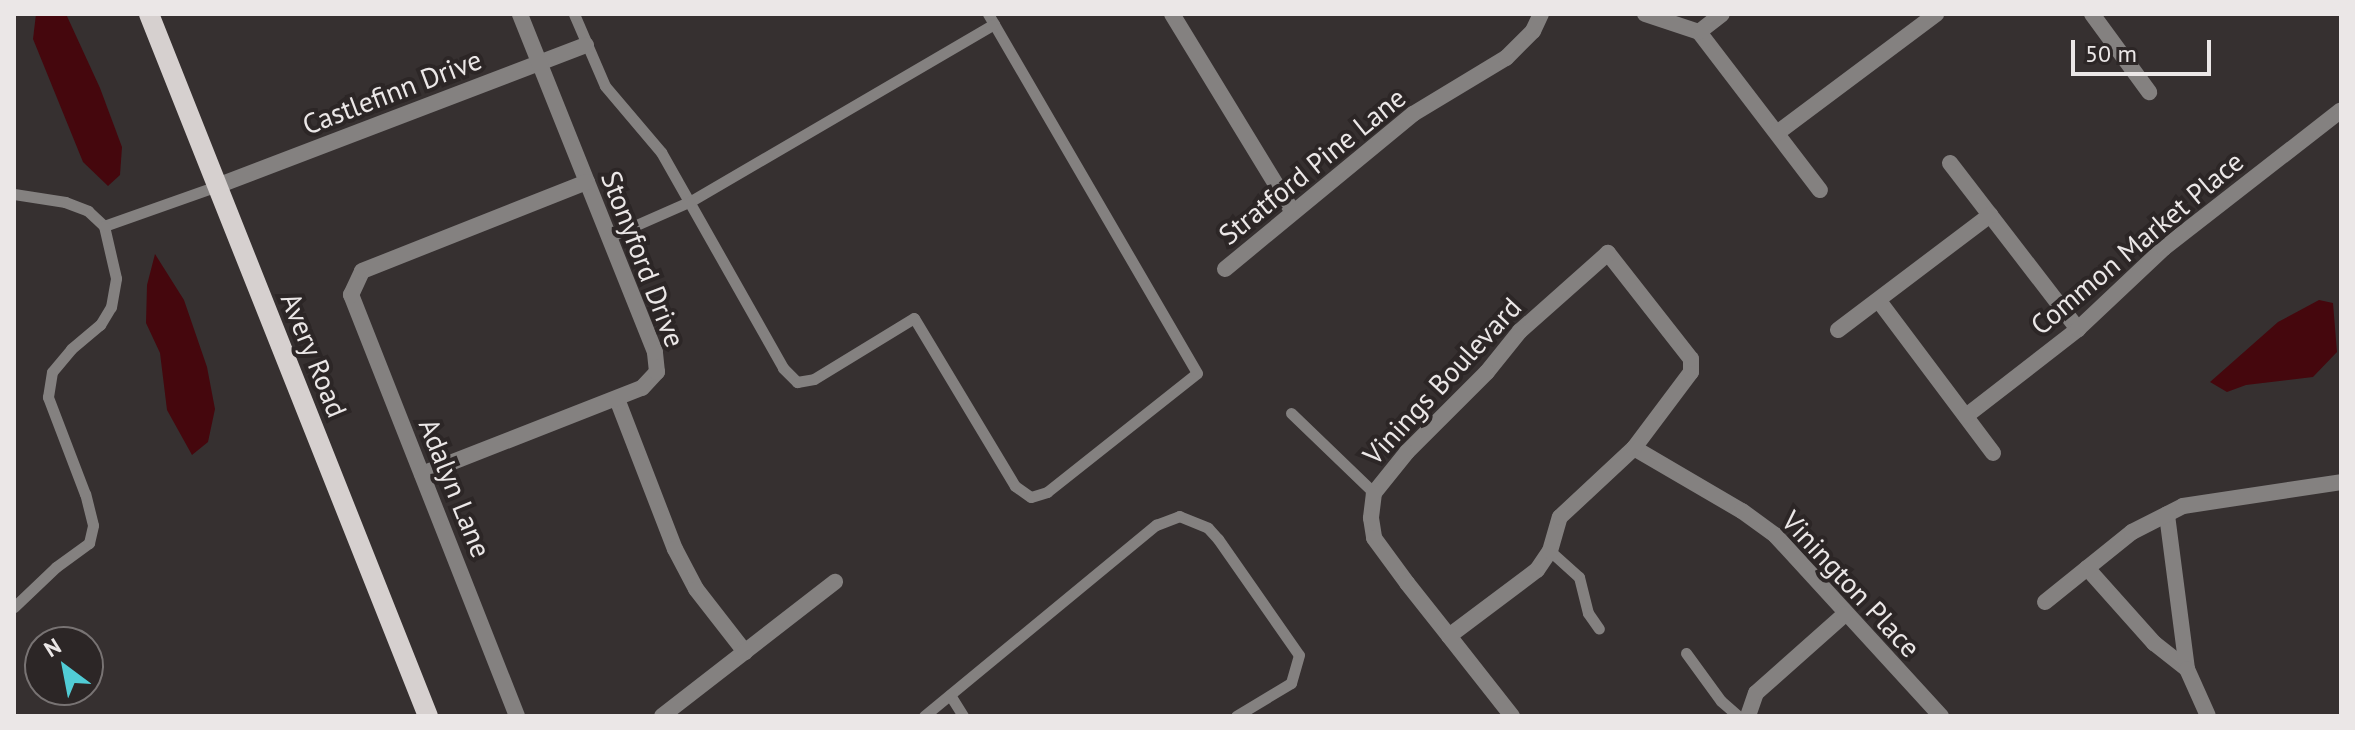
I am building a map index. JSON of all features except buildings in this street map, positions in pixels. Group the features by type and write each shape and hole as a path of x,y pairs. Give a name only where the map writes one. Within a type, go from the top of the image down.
{"main road":[{"name":"Avery Road","path":"149,14 428,716"}],"street":[{"name":"Stonyford Drive","path":"422,474 617,399 651,382 657,361 520,14"},
{"path":"1172,14 1293,212"},
{"name":"Stratford Pine Lane","path":"1225,269 1413,114 1506,58 1533,31 1541,14"},
{"path":"1645,14 1699,32 1820,190"},
{"path":"1699,32 1722,14"},
{"path":"1777,133 1936,14"},
{"path":"2098,16 2149,92"},
{"name":"Castlefinn Drive","path":"217,186 586,45"},
{"name":"Common Market Place","path":"1966,416 2078,329 2164,248 2341,110"},
{"path":"1950,163 2078,329"},
{"name":"Adalyn Lane","path":"517,716 351,295 355,280 362,271 587,182"},
{"path":"1838,330 1990,215"},
{"name":"Vinings Boulevard","path":"1512,716 1374,538 1371,518 1374,493 1407,452 1487,372 1520,331 1608,253 1693,365 1634,448"},
{"path":"1879,301 1993,453"},
{"path":"617,399 685,570 745,652"},
{"path":"1449,636 1537,570 1550,551 1560,517 1634,448"},
{"name":"Vinington Place","path":"1634,448 1742,511 1775,535 1941,716"},
{"path":"2045,602 2132,532 2183,506 2341,482"},
{"path":"2167,514 2187,669 2208,716"},
{"path":"2087,568 2154,643 2187,669"},
{"path":"662,716 835,582"},
{"path":"1748,716 1756,693 1845,614"}],"lane":[{"path":"574,14 605,86 661,152 691,201 783,368 797,382 814,379 914,318 1015,486 1031,497 1047,492 1197,373 991,19 691,201 609,237"},
{"path":"104,226 217,186"},
{"path":"14,194 65,202 88,211 104,226 116,278 111,307 100,325 71,349 52,372 48,397 85,494 93,525 89,543 56,567 14,607"},
{"path":"1291,413 1374,493"},
{"path":"924,716 1156,525 1179,516 1208,528 1218,539 1292,644 1299,662 1291,683 1236,716"},
{"path":"1550,551 1579,577 1588,613 1599,629"},
{"path":"1686,653 1721,701 1738,716"},
{"path":"950,695 963,716"}],"shaded area":[{"path":"36,14 66,14 100,88 122,147 120,175 108,186 83,162 33,39"},
{"path":"155,254 184,300 207,367 215,409 208,442 192,455 167,410 160,353 146,323 147,285"},
{"path":"2319,300 2333,303 2337,352 2313,377 2246,385 2227,392 2210,382 2278,322"}]}
